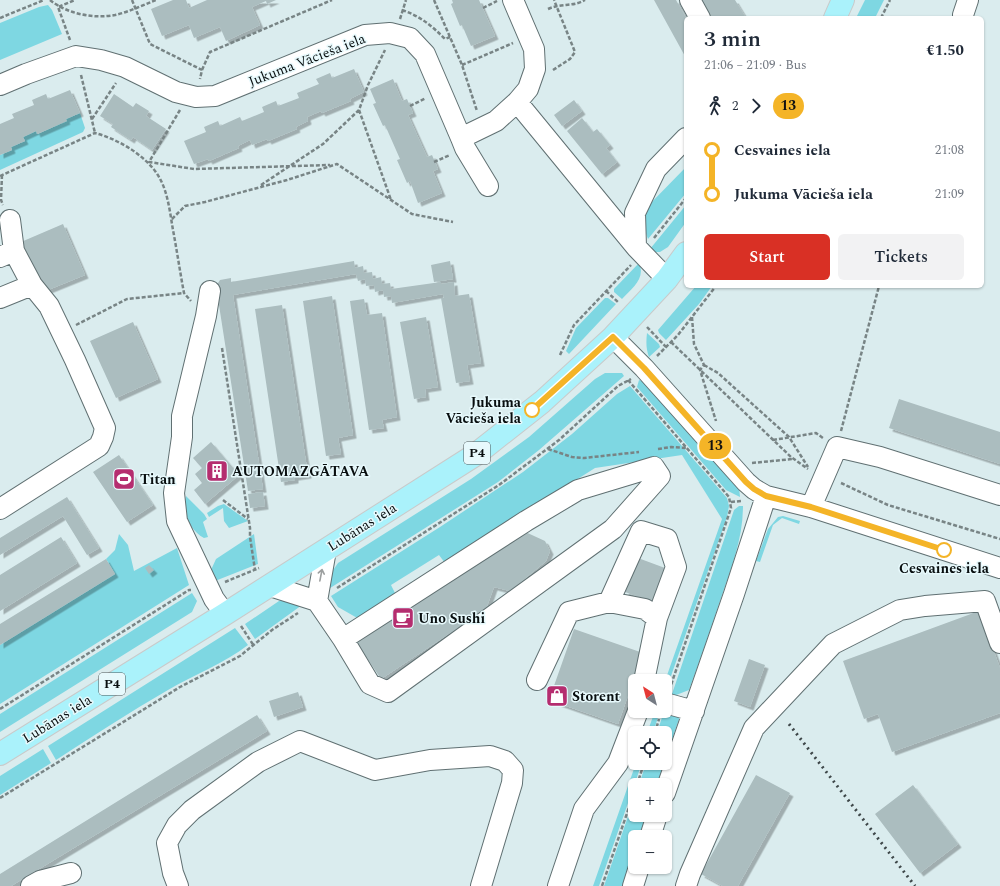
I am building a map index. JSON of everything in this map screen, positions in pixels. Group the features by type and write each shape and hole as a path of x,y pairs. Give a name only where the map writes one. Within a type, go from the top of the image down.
{"main road":[{"path":"836,16 843,0"},
{"name":"Lubānas iela","path":"0,754 232,620 264,577 326,550 475,455 542,402 613,337 667,279 684,256"}],"street":[{"path":"461,138 496,121 528,90 535,69 534,49 513,0"},
{"path":"690,0 699,16"},
{"name":"Jukuma Vācieša iela","path":"0,85 76,56 101,60 125,67 176,92 188,103 215,96 365,35 390,33 410,38 425,54 465,148 488,186"},
{"path":"517,102 639,250 667,279"},
{"path":"639,250 635,213 656,169 684,140"},
{"path":"0,509 99,446 105,428 49,306 7,254 10,220"},
{"path":"0,298 32,285"},
{"path":"210,291 206,316 182,416 182,437 174,493 177,522 214,598 232,620"},
{"path":"613,337 644,368 750,486 766,496 811,507 1000,568"},
{"path":"811,507 837,447 880,457 1000,495"},
{"path":"264,577 317,601 370,684 388,692 613,529 660,476 654,467 578,490 526,521 342,639"},
{"path":"670,778 766,496"},
{"path":"609,602 642,531 667,539 676,567 657,618 645,674"},
{"path":"317,601 326,550"},
{"path":"686,886 754,728 833,644 900,610 925,606 985,601 1000,643"},
{"path":"537,680 569,612 609,602 645,609 657,618"},
{"path":"672,709 694,711"},
{"path":"558,886 584,809 618,763 635,718"},
{"path":"178,886 173,874 167,843 176,825 192,810 258,762 300,741 375,770 430,760 490,756 505,761 513,770 512,783 481,886"},
{"path":"31,886 40,881 71,873"},
{"path":"633,886 637,874"}],"path":[{"path":"0,18 44,0"},
{"path":"50,0 58,7 74,13 99,16 115,15 135,9 156,0"},
{"path":"58,7 75,0"},
{"path":"132,0 150,44 202,70"},
{"path":"148,162 188,103 210,52 332,0"},
{"path":"434,0 462,65 478,114"},
{"path":"483,8 500,0"},
{"path":"548,9 556,5 576,4 585,0"},
{"path":"882,16 890,0"},
{"path":"58,7 76,56 95,133"},
{"path":"402,10 419,17 431,25 446,39 450,38"},
{"path":"259,186 323,144 359,110 368,85 394,34"},
{"path":"462,65 528,36"},
{"path":"92,119 118,79"},
{"path":"359,110 391,200"},
{"path":"10,220 1,200 1,176 95,133 108,136 148,162 159,177 164,188 171,219 184,293 206,316"},
{"path":"148,162 194,169 337,164 412,214 453,222"},
{"path":"171,219 185,206 287,180 335,164"},
{"path":"560,355 574,326 684,200"},
{"path":"652,360 678,335 714,288"},
{"path":"843,425 878,288"},
{"path":"606,291 618,302"},
{"path":"61,332 127,299 184,293"},
{"path":"692,317 694,344 704,365 718,373 789,437 810,470"},
{"path":"647,327 666,347"},
{"path":"222,348 249,520 255,570 264,577"},
{"path":"704,365 700,370 717,424"},
{"path":"628,380 729,497 731,508 672,682"},
{"path":"773,440 816,433 837,447"},
{"path":"651,450 671,447 687,448"},
{"path":"548,449 572,457 584,458 645,451"},
{"path":"732,465 794,459"},
{"path":"223,500 249,520"},
{"path":"0,709 189,590 209,588 255,570"},
{"path":"232,620 254,646"},
{"path":"602,886 628,810"}],"shaded area":[{"path":"865,0 884,0 876,16 857,16"},
{"path":"48,5 52,10 62,34 0,60 0,23 39,7"},
{"path":"80,113 85,128 83,132 0,170 0,155 12,150 11,147 25,141 23,137 36,131 38,134"},
{"path":"684,169 684,195 648,239 641,220 645,209"},
{"path":"684,207 684,225 668,247 660,252 653,252 650,249"},
{"path":"639,263 641,274 639,279 634,287 622,299 614,292 614,289"},
{"path":"694,288 711,288 699,304 666,340 658,330"},
{"path":"605,298 608,298 616,304 569,354 566,351 576,328"},
{"path":"647,333 659,344 660,347 649,357 646,345"},
{"path":"605,373 622,373 624,376 539,450 498,482 327,590 327,579 338,563 471,479 529,437 595,379"},
{"path":"639,380 647,383 739,487 740,497 726,490 637,387"},
{"path":"630,386 727,498 729,506 727,517 672,674 667,674 722,519 682,455 595,468 445,563 439,555 391,585 396,595 359,619 338,607 331,596 523,472 572,434 617,394"},
{"path":"186,496 207,519 203,522 208,537 204,538 199,535 191,526 185,508"},
{"path":"224,504 248,521 229,528 224,521 223,508 209,517 207,513"},
{"path":"739,506 743,506 741,530 736,554 689,690 672,697 672,694 734,510"},
{"path":"783,516 800,521 799,524 782,518 773,525 760,562 756,561 768,529 778,517"},
{"path":"119,534 128,545 134,571 177,548 189,585 0,704 0,645 115,574 106,559 115,550"},
{"path":"254,534 258,564 215,581 211,570 216,559"},
{"path":"192,593 197,601 192,612 0,732 0,714"},
{"path":"289,599 302,605 255,639 245,624 279,601"},
{"path":"235,628 248,645 229,658 154,698 56,760 48,746"},
{"path":"672,714 680,716 672,739 672,726 659,726 662,718 672,718"},
{"path":"652,718 658,718 655,726 650,726"},
{"path":"43,749 51,763 0,795 0,776"},
{"path":"634,770 640,770 637,778 631,778"},
{"path":"644,770 662,770 659,778 641,778"},
{"path":"628,786 628,803 599,886 593,886"},
{"path":"628,816 628,822 644,822 641,830 628,830 628,868 622,886 604,886"}],"building":[{"path":"173,0 186,0 189,8 207,0 276,0 267,4 266,1 252,7 260,25 226,41 220,27 194,38 189,25 162,36 151,9"},
{"path":"452,0 479,0 495,36 471,46 462,25 460,26 451,4 453,3"},
{"path":"654,0 676,0 685,16 684,54"},
{"path":"701,0 735,0 745,16 710,16"},
{"path":"354,69 364,92 350,99 351,101 322,113 321,111 307,117 308,121 296,127 297,129 268,141 267,139 252,145 250,140 238,146 239,148 209,161 208,159 194,164 184,141 206,132 204,127 218,121 220,126 240,117 242,121 264,112 262,107 276,101 278,106 299,98 297,93 319,84 316,79 330,73 332,78"},
{"path":"393,79 402,101 407,99 413,113 408,115 427,157 432,155 438,169 433,171 442,193 418,203 410,181 407,183 397,160 400,159 385,125 383,126 373,104 376,103 370,89"},
{"path":"70,90 80,113 66,119 67,121 37,134 36,131 23,137 25,141 11,147 12,150 0,155 0,124 14,118 12,114 34,105 32,100 46,94 48,99"},
{"path":"114,94 133,107 136,103 149,111 146,116 166,129 152,150 133,137 131,140 111,127 113,124 100,116"},
{"path":"574,100 582,111 562,126 554,115"},
{"path":"582,118 593,132 597,129 610,145 606,148 617,162 602,174 567,131"},
{"path":"63,224 85,275 43,292 21,242"},
{"path":"354,261 355,268 363,266 364,273 372,272 373,279 381,277 382,284 390,283 391,289 441,282 441,284 454,282 455,296 469,294 481,363 467,365 470,381 456,383 441,298 444,298 443,294 392,303 391,296 384,297 383,290 375,292 374,285 366,286 365,279 358,281 356,274 233,295 263,489 248,491 216,286 220,280 231,278 231,282"},
{"path":"450,261 453,279 434,282 431,265"},
{"path":"332,296 353,435 338,438 341,454 326,456 303,301"},
{"path":"364,299 367,315 382,313 397,417 382,420 384,428 369,430 350,301"},
{"path":"282,305 308,475 295,477 295,480 281,482 255,309"},
{"path":"426,317 438,387 425,389 426,397 414,399 400,322"},
{"path":"133,322 158,379 116,398 90,341"},
{"path":"899,399 1000,432 1000,464 889,428"},
{"name":"AUTOMAZGĀTAVA","path":"211,442 239,475 205,504 194,490 202,483 195,474 202,468 193,458"},
{"path":"119,455 153,505 127,522 93,472"},
{"path":"263,492 265,506 250,508 248,494"},
{"path":"67,497 99,548 87,555 63,516 0,555 0,538"},
{"path":"521,530 545,541 550,551 546,561 510,591 494,587 486,609 381,679 355,640 406,605 409,609"},
{"path":"61,537 77,563 0,611 0,575"},
{"path":"638,558 665,568 653,602 625,592"},
{"path":"106,559 115,574 0,645 0,624"},
{"path":"149,565 154,570 149,574 145,568"},
{"path":"979,611 1000,668 1000,713 892,752 878,714 864,719 843,661"},
{"path":"574,629 643,653 636,674 628,674 628,696 618,724 549,700"},
{"path":"749,659 765,665 750,707 734,701"},
{"path":"298,692 303,707 274,717 269,701"},
{"path":"257,715 267,731 11,886 0,886 0,874"},
{"path":"756,775 790,793 738,886 723,886 701,874"},
{"path":"913,785 958,844 920,873 875,814"}],"railway":[{"path":"789,724 915,886"}],"bus line":[{"name":"13","path":"532,410 613,337 644,368 722,453 746,482 754,489 766,496 811,507 944,550"}],"place":[{"name":"Jukuma Vācieša iela","path":"532,410"},
{"name":"AUTOMAZGĀTAVA","path":"217,471"},
{"name":"Titan","path":"124,479"},
{"name":"Cesvaines iela","path":"944,550"},
{"name":"Uno Sushi","path":"403,618"},
{"name":"Storent","path":"557,696"}]}
